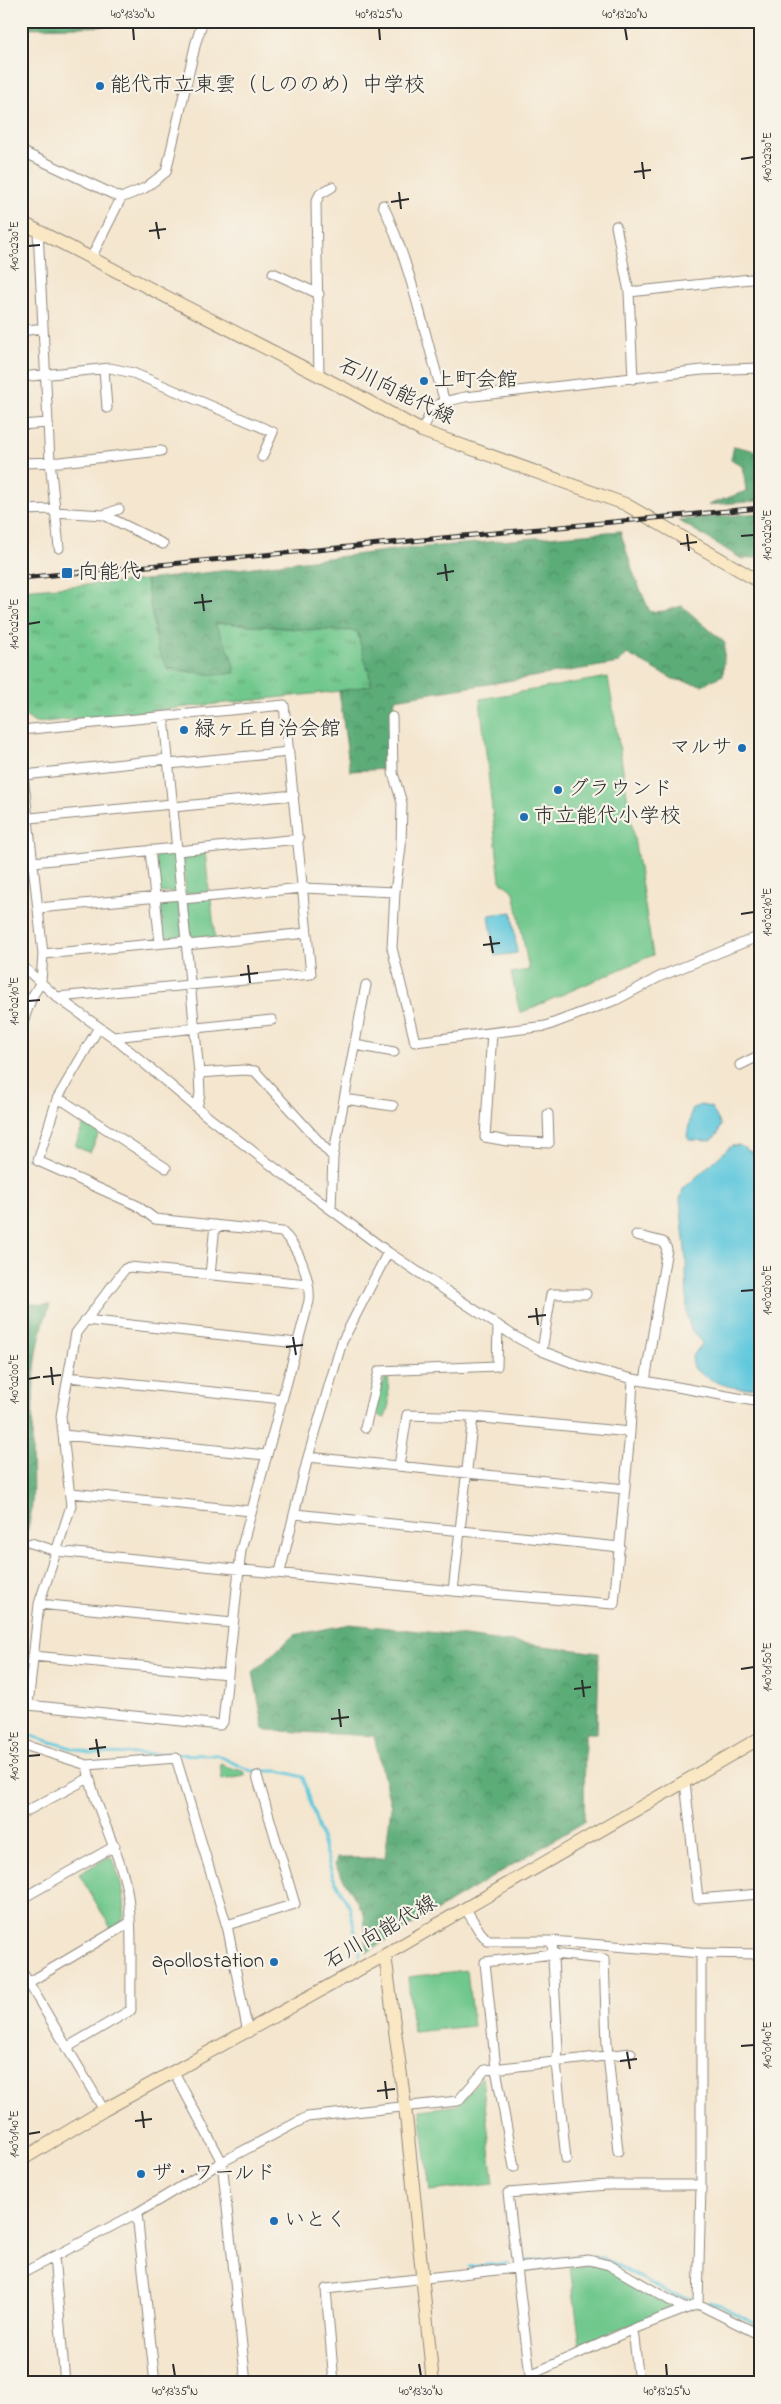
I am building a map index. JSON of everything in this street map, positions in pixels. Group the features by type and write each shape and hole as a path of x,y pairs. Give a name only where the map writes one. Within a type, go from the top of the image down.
{"main road":[{"name":"石川向能代線","path":"21,222 422,431 625,504 760,582"},
{"name":"石川向能代線","path":"21,2160 104,2110 248,2033 385,1955 760,1738"},
{"path":"385,1955 405,2106 433,2383"}],"street":[{"path":"91,258 121,198 144,188 166,172 196,42 203,21"},
{"path":"21,151 121,198"},
{"path":"319,376 316,202 320,194 332,187"},
{"path":"383,205 396,234 417,297 445,402"},
{"path":"616,226 629,292 633,379"},
{"path":"38,231 50,461 59,548"},
{"path":"272,273 319,294"},
{"path":"629,292 760,278"},
{"path":"21,331 43,328"},
{"path":"422,431 433,408 445,402 465,397 702,370 760,368"},
{"path":"104,369 107,408"},
{"path":"21,377 104,369 133,373 273,432 262,457"},
{"path":"21,425 48,423"},
{"path":"21,463 60,462 161,451"},
{"path":"21,510 104,515 163,544"},
{"path":"104,515 119,510"},
{"path":"21,730 284,706 299,839 311,974 57,997"},
{"path":"392,717 393,773 402,804 401,847 395,892 392,948 415,1042 546,1026 618,999 661,976 760,936"},
{"path":"164,718 199,1073 200,1094 197,1107"},
{"path":"25,775 168,761 289,752"},
{"path":"21,757 30,818 32,862 43,954 41,982 32,997 21,1027"},
{"path":"30,818 294,795"},
{"path":"32,862 150,850 299,839"},
{"path":"150,850 160,943"},
{"path":"38,908 303,888 395,892"},
{"path":"43,954 160,943 187,943 307,933"},
{"path":"21,965 57,997 113,1037 197,1107 388,1252 514,1336 542,1351 581,1366 645,1381 760,1402"},
{"path":"331,1209 333,1157 366,984"},
{"path":"113,1037 272,1020"},
{"path":"99,1027 56,1099 38,1161 136,1205 155,1218 282,1232 304,1267 308,1284 309,1301 250,1511 238,1568 223,1722 220,1725 28,1705 39,1604 71,1506 61,1416 76,1333 125,1269 129,1268 308,1284"},
{"path":"492,1033 485,1137 507,1141 549,1143 548,1114"},
{"path":"355,1045 394,1052"},
{"path":"740,1065 760,1056"},
{"path":"199,1073 254,1071 333,1157"},
{"path":"56,1099 65,1102 166,1168"},
{"path":"344,1099 393,1106"},
{"path":"210,1275 215,1225"},
{"path":"636,1235 663,1242 667,1249 645,1381"},
{"path":"280,1572 308,1458 342,1342 388,1252"},
{"path":"542,1351 551,1294 586,1294"},
{"path":"85,1320 298,1343"},
{"path":"365,1428 380,1371 498,1366 498,1325"},
{"path":"68,1377 282,1399"},
{"path":"31,1543 56,1551 280,1572 453,1591 614,1604 630,1432 633,1378"},
{"path":"399,1466 407,1414 473,1417 630,1432"},
{"path":"453,1591 473,1417"},
{"path":"63,1435 266,1454"},
{"path":"308,1458 625,1489"},
{"path":"71,1493 250,1511"},
{"path":"295,1514 620,1547"},
{"path":"39,1604 232,1623"},
{"path":"32,1656 227,1674"},
{"path":"21,1744 87,1764 176,1758 227,1925 248,2033"},
{"path":"66,2048 131,2010 126,1883 115,1846 89,1778 87,1764"},
{"path":"227,1925 295,1904 257,1776"},
{"path":"21,1814 89,1778"},
{"path":"685,1782 698,1899 760,1894"},
{"path":"21,1898 115,1846"},
{"path":"465,1908 488,1941 552,1941 701,1953 760,1954"},
{"path":"25,1985 129,1923"},
{"path":"552,1941 558,2049 556,2062 566,2159"},
{"path":"698,2304 702,2186 701,1953"},
{"path":"514,2167 496,2069 485,1962 553,1954 604,1959 608,2056 618,2151"},
{"path":"21,1970 25,1985 104,2110"},
{"path":"21,2274 137,2213 222,2162 306,2117 458,2101 485,2070 631,2054"},
{"path":"174,2072 222,2162 246,2383"},
{"path":"702,2186 607,2185 508,2193 530,2375 633,2329 698,2304 760,2335"},
{"path":"137,2213 156,2383"},
{"path":"54,2256 65,2383"},
{"path":"334,2383 326,2290 422,2277 589,2260 609,2265 685,2309"},
{"path":"633,2329 639,2383"},
{"path":"199,2383 207,2383"}],"green space":[{"path":"21,21 131,21 131,26 21,28"},
{"path":"734,446 760,452 760,501 708,505 746,491 743,467 731,459"},
{"path":"760,513 760,557 742,559 678,520"},
{"path":"620,531 634,575 650,612 664,611 682,606 725,643 723,675 702,685 673,679 627,654 619,663 395,699 387,769 350,771 339,691 372,685 357,631 296,629 226,623 215,624 231,655 235,673 217,675 168,669 158,650 146,580 403,549"},
{"path":"146,580 158,649 168,669 217,675 231,655 214,624 226,623 296,629 357,631 372,685 360,689 35,723 21,713 21,590"},
{"name":"グラウンド","path":"608,677 653,955 520,1013 511,973 529,970 514,892 500,881 480,699"},
{"path":"205,851 209,891 186,894 182,854"},
{"path":"175,853 178,891 159,893 155,854"},
{"path":"178,898 183,939 164,941 159,900"},
{"path":"211,898 215,940 191,942 187,900"},
{"path":"86,1118 101,1129 90,1153 75,1146"},
{"path":"21,1303 50,1305 44,1321 37,1356 32,1444 33,1497 26,1535 21,1549"},
{"path":"388,1377 389,1404 385,1418 379,1416 374,1410 383,1381"},
{"path":"350,1624 599,1653 597,1733 585,1733 584,1822 367,1952 364,1913 335,1865 337,1858 385,1858 391,1807 374,1736 264,1730 253,1672 294,1635"},
{"path":"220,1764 245,1772 245,1776 222,1780"},
{"path":"108,1857 113,1858 124,1900 121,1924 111,1928 79,1874"},
{"path":"467,1970 473,2026 413,2032 408,1977"},
{"path":"482,2077 494,2184 430,2191 420,2110 458,2105"},
{"path":"593,2264 614,2270 671,2304 670,2311 580,2344 570,2267"}],"water":[{"path":"512,912 517,953 495,956 489,915"},
{"path":"700,1105 711,1107 721,1125 718,1134 710,1141 689,1140 687,1136 692,1109"},
{"path":"739,1145 760,1157 760,1385 742,1388 716,1382 693,1368 692,1356 702,1344 691,1330 687,1316 686,1259 680,1200 683,1189 731,1146"}],"waterway":[{"path":"21,1733 89,1753 217,1755 251,1771 280,1771 303,1777 333,1877 350,1908 360,1955"},
{"path":"525,2261 585,2257"},
{"path":"593,2257 603,2258 673,2295 692,2298"},
{"path":"469,2267 508,2263"},
{"path":"709,2302 721,2305 760,2327"}],"railway":[{"path":"21,578 760,508"}],"place":[{"name":"能代市立東雲（しののめ）中学校","path":"100,86"},
{"name":"上町会館","path":"424,381"},
{"name":"向能代","path":"67,573"},
{"name":"緑ヶ丘自治会館","path":"184,730"},
{"name":"マルサ","path":"742,748"},
{"name":"グラウンド","path":"558,790"},
{"name":"市立能代小学校","path":"524,817"},
{"name":"apollostation","path":"274,1962"},
{"name":"ザ・ワールド","path":"141,2174"},
{"name":"いとく","path":"274,2221"}]}
